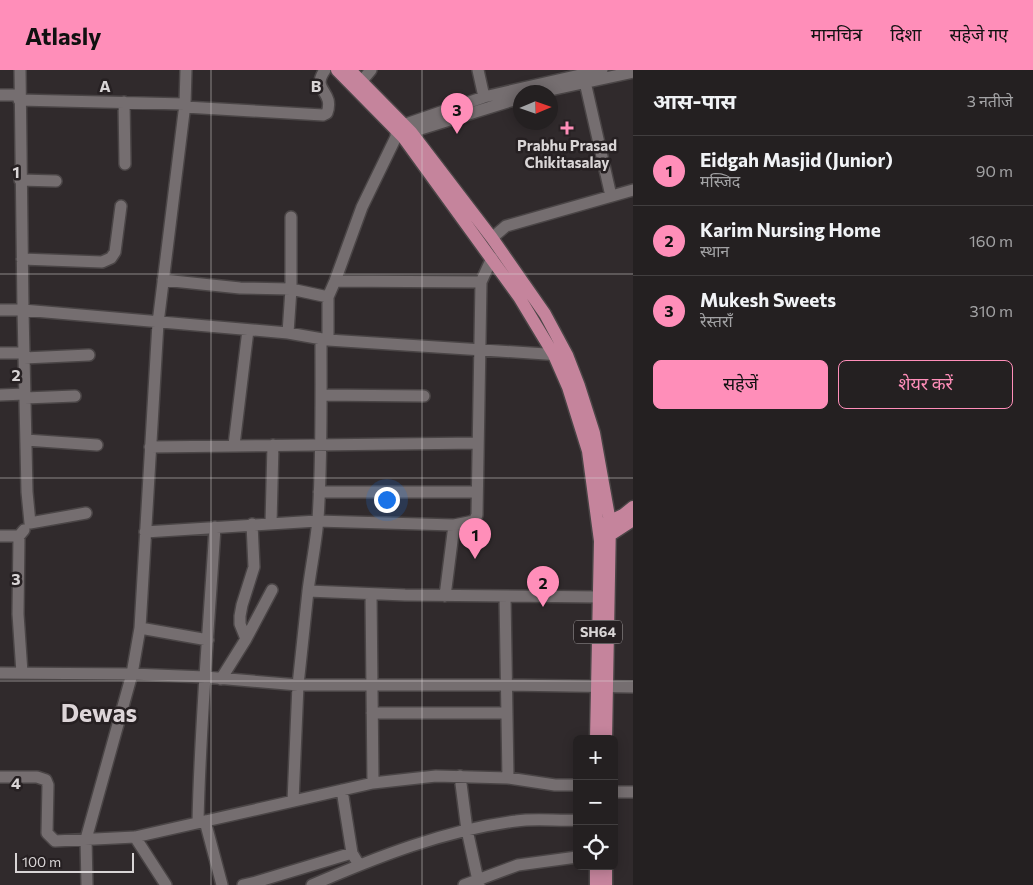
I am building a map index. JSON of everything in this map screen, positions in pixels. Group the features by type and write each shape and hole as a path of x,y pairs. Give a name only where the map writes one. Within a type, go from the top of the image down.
{"main road":[{"path":"337,70 402,132 519,296 554,355 573,402 588,452 604,524"},
{"path":"350,70 492,238 534,298 568,355 580,386 594,433 604,524"},
{"path":"604,524 624,515 633,507"},
{"path":"605,538 633,520"},
{"name":"SH64","path":"596,735 602,686 604,524"},
{"name":"SH64","path":"605,538 599,597 606,735"},
{"path":"596,870 596,885"},
{"path":"606,870 606,885"}],"street":[{"path":"20,70 20,180 26,440 30,523"},
{"path":"86,885 86,839 132,674 140,628 158,323 185,105 186,70"},
{"path":"0,95 19,98 185,105 322,115 327,113 330,106 329,100 320,84 320,76 325,70"},
{"path":"362,82 371,70"},
{"path":"478,70 484,97"},
{"path":"293,801 298,685 318,521 321,395 328,297 362,206 402,132 484,97 592,74 633,72"},
{"path":"558,86 592,74"},
{"path":"592,74 611,196"},
{"path":"402,132 513,100"},
{"path":"124,102 125,164"},
{"path":"20,180 56,181"},
{"path":"492,238 506,226 633,190"},
{"path":"22,259 102,262 111,258 115,252 120,206"},
{"path":"288,333 291,289 291,217"},
{"path":"145,532 318,521 454,525 474,521 477,492 481,282 492,258"},
{"path":"163,280 240,288 291,289 328,297"},
{"path":"335,281 481,282"},
{"path":"0,310 23,310 288,333 324,339 568,355"},
{"path":"234,446 248,330"},
{"path":"0,354 24,356 89,355"},
{"path":"0,395 75,396"},
{"path":"321,395 424,396"},
{"path":"26,440 97,445"},
{"path":"150,447 478,443"},
{"path":"271,523 273,445"},
{"path":"319,492 477,492"},
{"path":"22,673 18,614 18,536 30,523 86,513"},
{"path":"246,639 240,624 240,616 254,567 252,524"},
{"path":"444,596 454,525"},
{"path":"215,527 199,750 201,821 222,885"},
{"path":"0,536 18,536"},
{"path":"221,679 246,639 272,590"},
{"path":"308,591 444,596 599,597"},
{"path":"371,594 373,783"},
{"path":"505,596 508,778"},
{"path":"140,628 208,640"},
{"path":"0,673 132,674 205,677 298,685 633,687"},
{"path":"372,713 507,713"},
{"path":"0,777 37,777 46,780 48,785 47,833 55,841 135,837 373,783 436,776 508,778 555,785 573,785"},
{"path":"460,776 467,830 479,882"},
{"path":"342,790 352,853 359,865"},
{"path":"618,792 633,792"},
{"path":"312,885 359,865 467,830 518,820 573,820"},
{"path":"135,837 166,885"},
{"path":"243,885 256,884 352,853"},
{"path":"464,885 479,882 518,866 573,858"}],"place":[{"name":"Prabhu Prasad Chikitasalay","path":"567,128"},
{"name":"Mukesh Sweets","path":"457,134"},
{"name":"Eidgah Masjid (Junior)","path":"475,559"},
{"name":"Karim Nursing Home","path":"543,607"}],"district":[{"name":"Dewas","path":"99,713"}]}
